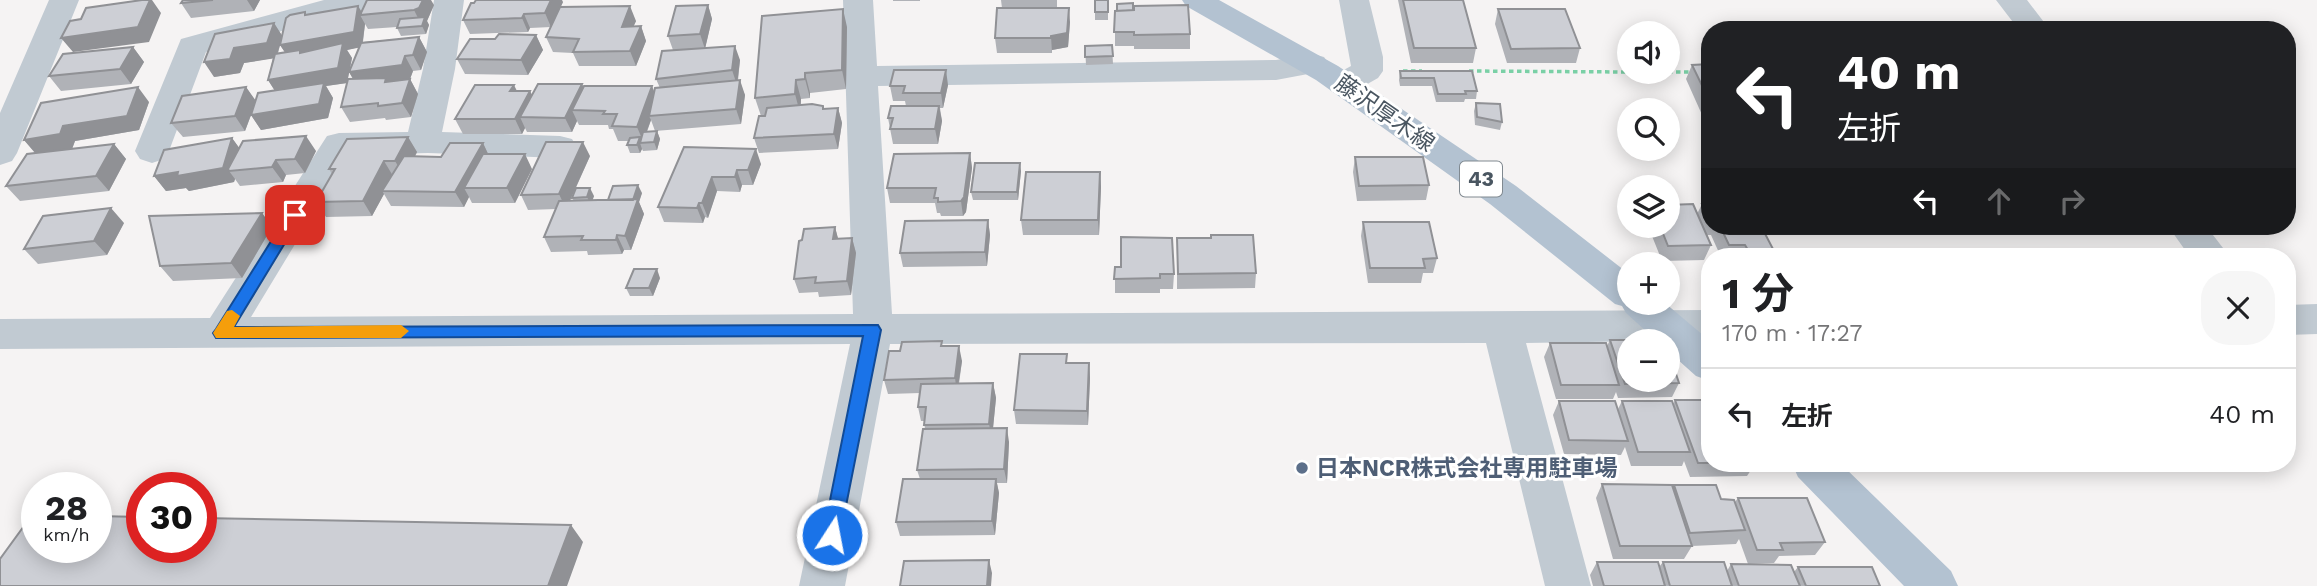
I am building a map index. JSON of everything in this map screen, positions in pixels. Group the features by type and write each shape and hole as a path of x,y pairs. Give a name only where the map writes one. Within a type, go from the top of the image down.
{"main road":[{"name":"藤沢厚木線","path":"1197,0 1313,64 1355,78 1617,285"},
{"path":"1655,315 1701,357"},
{"path":"1821,472 1935,586"}],"street":[{"path":"0,153 64,0"},
{"path":"152,151 192,46 272,13 394,0"},
{"path":"422,143 439,69 449,0"},
{"path":"822,586 873,330 858,0"},
{"path":"1354,0 1367,57 1355,78"},
{"path":"2011,0 2028,21"},
{"path":"863,76 1276,70 1313,64"},
{"path":"221,333 339,144 422,143 561,147"},
{"path":"0,334 1502,328 1643,315"},
{"path":"1659,315 1701,323"},
{"path":"2296,320 2317,319"},
{"path":"1502,328 1568,586"}],"path":[{"path":"1355,78 1435,71"},
{"path":"1463,71 1617,72"},
{"path":"1680,72 1699,72"}],"building":[{"path":"150,0 138,27 61,38 70,21 81,19 86,8"},
{"path":"183,0 213,0 181,3"},
{"path":"367,0 423,0 419,8 414,10 360,15"},
{"path":"476,0 551,0 545,13 524,14 522,18 463,20 471,3"},
{"path":"1095,0 1108,0 1108,12 1095,12"},
{"path":"1403,0 1463,0 1476,48 1414,48"},
{"path":"1133,3 1133,10 1117,11 1117,4"},
{"path":"708,5 700,34 668,36 676,6"},
{"path":"1188,5 1190,34 1134,35 1134,32 1114,32 1115,11 1134,10 1134,6"},
{"path":"358,6 354,32 280,45 286,18 290,15"},
{"path":"630,6 622,27 641,26 630,51 573,52 579,39 546,37 560,7"},
{"path":"997,8 1069,8 1067,33 1051,38 995,38"},
{"path":"843,9 842,70 805,73 805,79 796,80 795,94 755,98 762,16"},
{"path":"1498,9 1565,9 1580,48 1511,49"},
{"path":"425,17 422,26 397,28 400,19"},
{"path":"274,23 267,43 234,48 230,59 204,62 215,34"},
{"path":"499,34 536,35 521,60 457,59 470,39 495,39"},
{"path":"419,37 413,55 405,56 402,65 349,72 361,43"},
{"path":"343,43 338,68 268,80 275,54 300,50 300,53"},
{"path":"1112,45 1113,56 1085,57 1085,46"},
{"path":"735,46 732,70 656,79 662,51"},
{"path":"133,47 120,69 49,76 63,54"},
{"path":"1701,64 1701,84 1692,65"},
{"path":"894,70 946,70 941,93 903,93 905,86 890,86"},
{"path":"1400,71 1472,71 1477,91 1465,91 1466,94 1438,94 1434,78 1401,78"},
{"path":"386,78 385,82 410,79 402,103 341,107 348,79"},
{"path":"740,80 736,109 649,116 655,88"},
{"path":"324,83 319,104 251,115 258,93"},
{"path":"538,84 582,84 565,118 520,117"},
{"path":"475,85 514,85 510,91 530,91 515,119 455,119"},
{"path":"584,86 652,86 637,127 612,126 617,114 572,110"},
{"path":"138,87 127,116 63,126 60,134 24,140 41,103"},
{"path":"246,87 235,116 171,123 182,96"},
{"path":"1476,103 1500,104 1502,122 1477,117"},
{"path":"812,104 823,106 823,109 838,108 834,134 754,138 759,116 765,116 767,108"},
{"path":"891,106 939,106 935,129 890,129 893,118 888,118"},
{"path":"657,131 654,142 640,143 643,132"},
{"path":"306,136 295,159 276,160 272,167 228,169 243,141"},
{"path":"408,137 395,161 384,161 363,201 316,202 335,169 329,169 347,139"},
{"path":"640,137 637,145 627,145 630,138"},
{"path":"232,138 223,168 177,176 178,172 154,176 164,150"},
{"path":"546,142 583,142 559,194 521,195"},
{"path":"450,143 483,143 455,192 382,191 404,156 441,157"},
{"path":"114,144 96,176 6,186 27,154"},
{"path":"684,147 756,149 748,170 737,170 735,177 712,177 702,203 699,203 697,208 658,207"},
{"path":"970,153 964,197 961,201 938,202 938,198 934,198 936,188 887,188 894,154"},
{"path":"483,154 525,154 507,188 464,188"},
{"path":"1355,157 1423,157 1429,185 1359,186"},
{"path":"975,163 1020,163 1017,192 971,192"},
{"path":"1026,172 1100,172 1098,220 1021,220"},
{"path":"638,185 633,200 608,200 613,186"},
{"path":"576,188 590,188 587,197 572,198"},
{"path":"638,199 625,236 617,235 616,240 581,240 583,236 544,237 559,201"},
{"path":"1693,204 1701,222 1701,235 1707,235 1711,245 1668,246 1665,238 1680,238 1680,205"},
{"path":"111,208 94,241 24,249 43,216"},
{"path":"262,213 231,263 160,266 149,216"},
{"path":"988,220 985,252 900,253 905,221"},
{"path":"1363,222 1429,222 1437,258 1423,259 1425,268 1370,268"},
{"path":"835,227 833,239 852,238 847,281 815,283 816,277 794,279 799,241 802,240 804,229"},
{"path":"1211,235 1253,235 1256,273 1178,274 1177,238 1211,238"},
{"path":"1724,235 1766,235 1772,248 1747,248 1745,245 1729,245"},
{"path":"1121,237 1172,238 1174,274 1160,274 1160,278 1114,279 1115,267 1121,267"},
{"path":"634,269 657,269 649,288 626,288"},
{"path":"1610,340 1617,340 1617,361"},
{"path":"942,341 941,346 959,346 955,378 884,380 889,351 900,351 902,342"},
{"path":"1550,343 1606,343 1617,385 1561,385"},
{"path":"1020,354 1067,354 1066,363 1089,363 1087,411 1014,410"},
{"path":"993,383 989,424 924,425 926,407 918,407 921,384"},
{"path":"1675,400 1701,400 1701,463 1698,463"},
{"path":"1559,401 1615,401 1628,441 1569,440"},
{"path":"1622,401 1672,401 1690,452 1638,452"},
{"path":"1007,428 1004,469 917,470 923,429"},
{"path":"903,479 996,479 992,521 896,522"},
{"path":"1602,484 1672,485 1692,546 1620,546"},
{"path":"1674,485 1716,485 1721,499 1734,500 1745,530 1690,533"},
{"path":"1738,498 1807,498 1825,542 1780,543 1783,550 1757,550"},
{"path":"112,516 126,517 126,563 217,563 217,518 571,525 548,586 0,586 0,559 21,530 21,563 112,563"},
{"path":"989,560 987,586 900,586 904,561"},
{"path":"1597,562 1658,562 1665,586 1604,586"},
{"path":"1663,562 1724,562 1732,586 1670,586"},
{"path":"1731,564 1791,565 1800,586 1739,586"},
{"path":"1798,567 1872,567 1880,586 1806,586"}],"slow traffic":[{"path":"232,316 221,333 401,331"}],"place":[{"name":"日本NCR株式会社専用駐車場","path":"1302,468"}],"route":[{"path":"295,215 221,333 873,330 832,535"}]}
